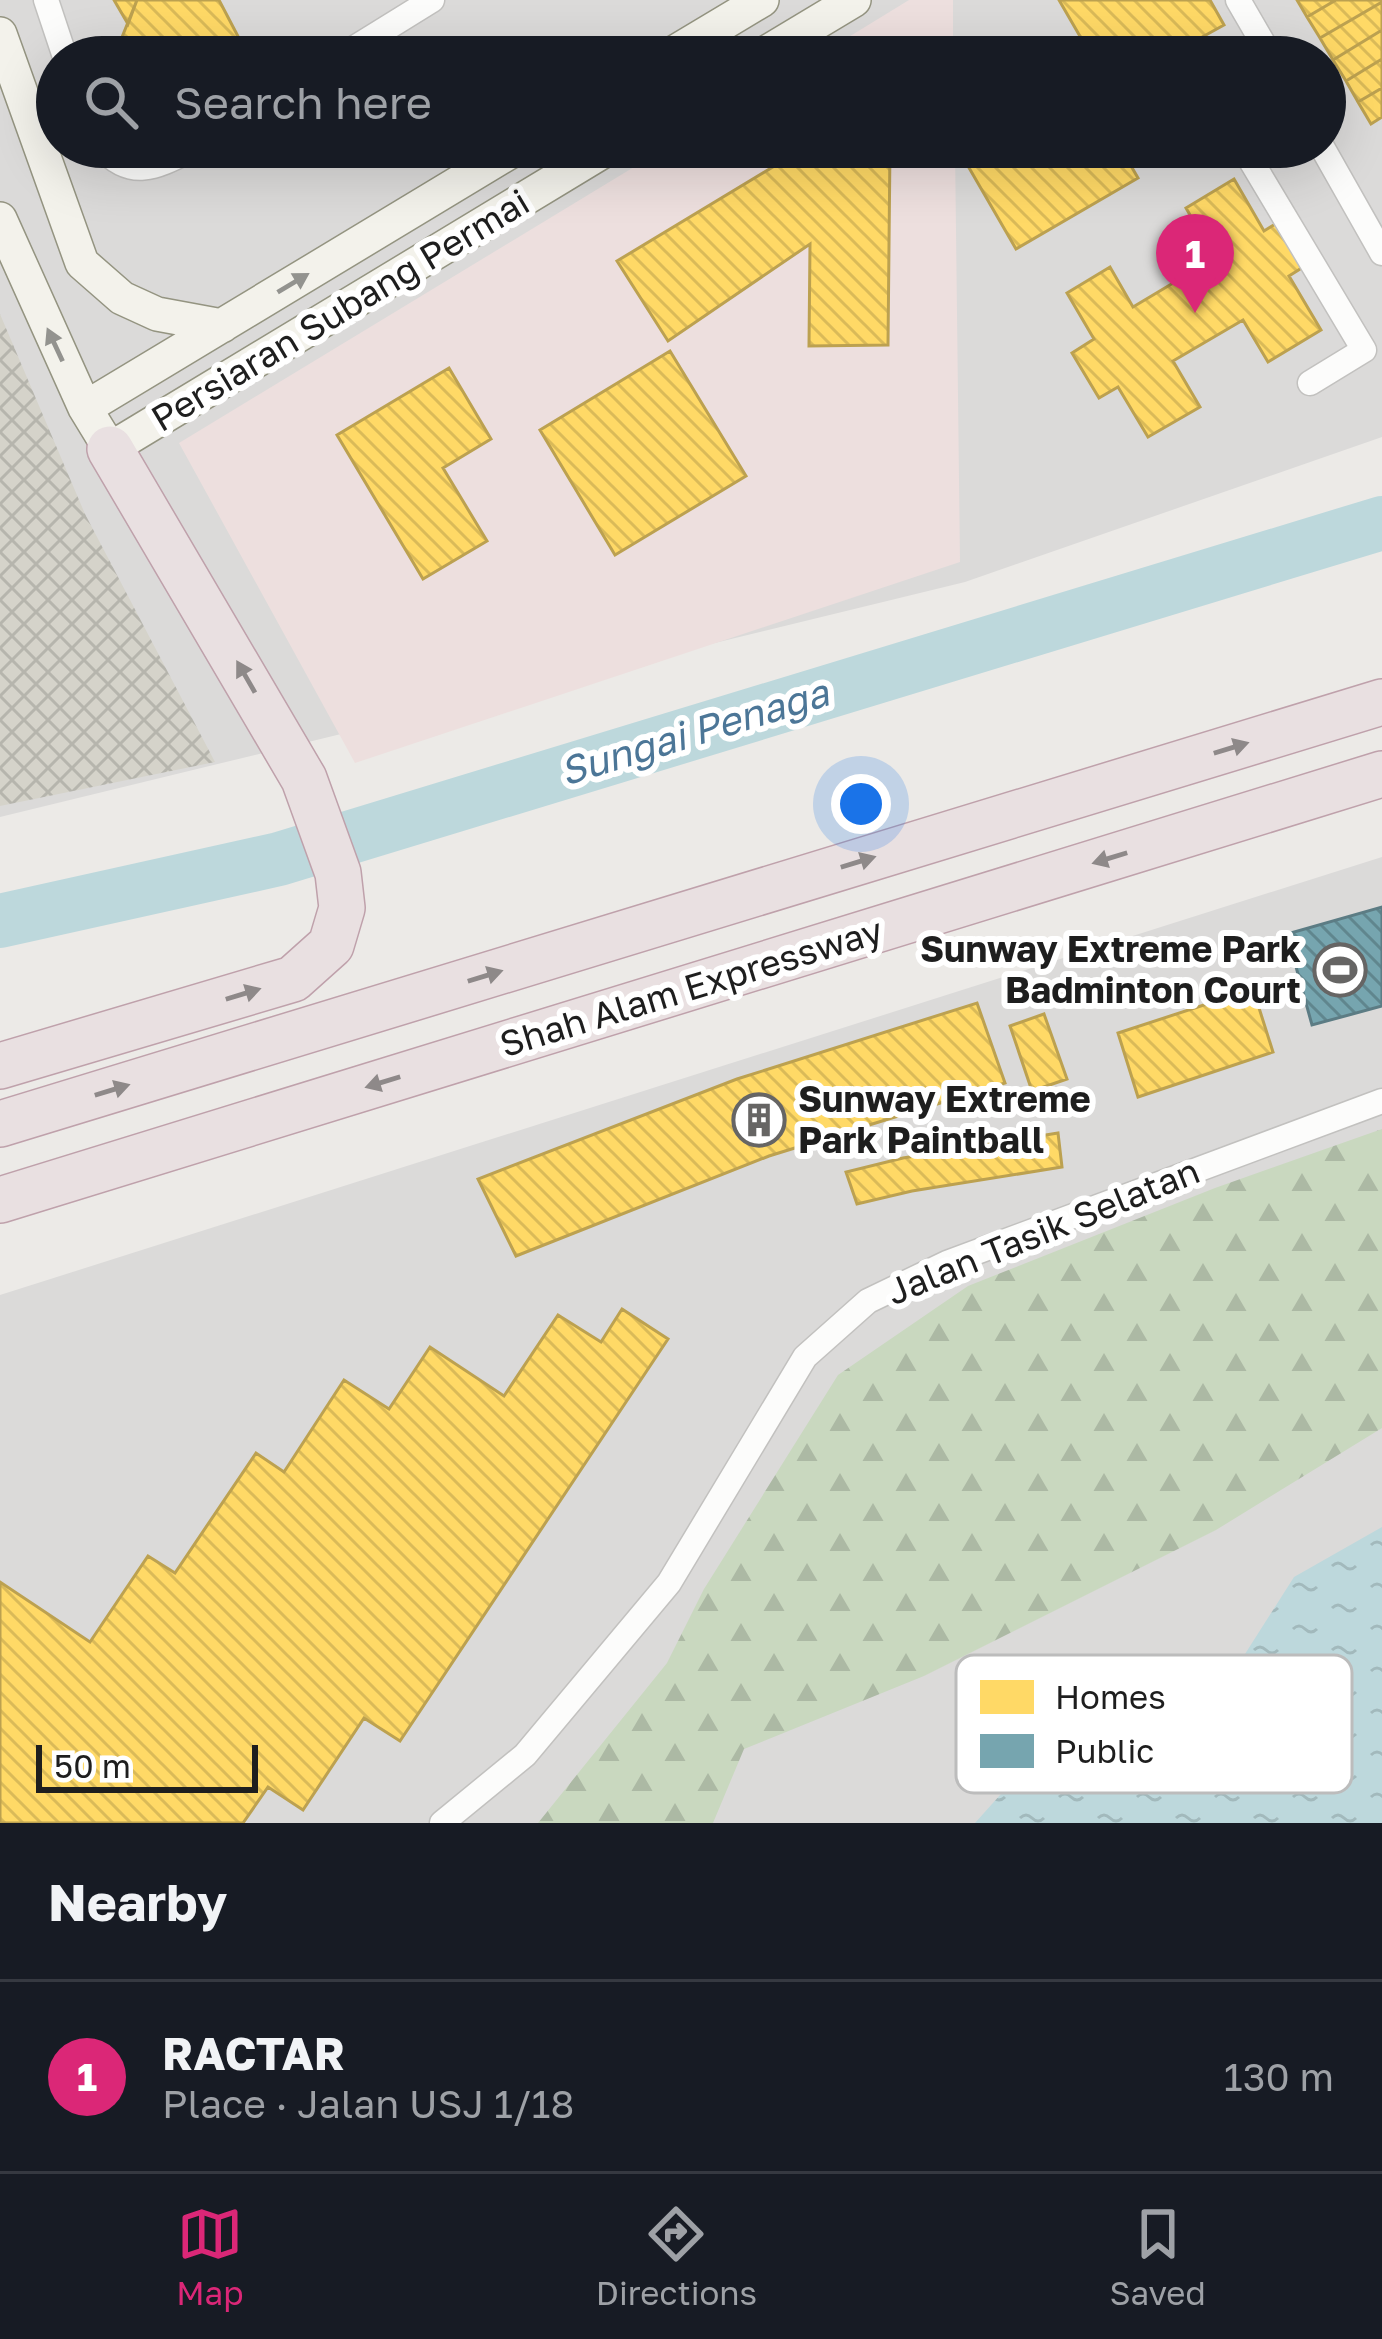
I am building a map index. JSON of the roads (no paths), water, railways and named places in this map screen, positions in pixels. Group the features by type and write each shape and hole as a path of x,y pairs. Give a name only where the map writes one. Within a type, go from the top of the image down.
{"highway":[{"path":"0,1066 293,979 331,945 342,908 338,873 304,779 110,448"},
{"name":"Shah Alam Expressway","path":"0,1124 1382,702"},
{"name":"Shah Alam Expressway","path":"0,1200 1382,774"}],"main road":[{"path":"702,36 762,0"},
{"path":"794,36 854,0"},
{"path":"0,34 36,135"},
{"path":"48,168 82,263 122,298 157,314 222,326"},
{"name":"Persiaran Subang Permai","path":"85,408 483,168"},
{"name":"Persiaran Subang Permai","path":"0,219 85,408 110,448 575,168"}],"street":[{"path":"46,0 58,36"},
{"path":"374,36 432,0"},
{"path":"1238,0 1258,36"},
{"path":"1255,168 1364,350 1310,383"},
{"path":"1334,168 1382,254"},
{"name":"Jalan Tasik Selatan","path":"442,1823 525,1755 669,1583 805,1357 868,1300 947,1263 1382,1101"}],"water":[{"path":"1382,1527 1382,1823 975,1823 1002,1793 1352,1793 1352,1655 1244,1655 1294,1577"}],"waterway":[{"name":"Sungai Penaga","path":"0,921 279,859 1382,523"}],"place":[{"name":"RACTAR","path":"1195,313"},
{"name":"Sunway Extreme Park Badminton Court","path":"1340,970"},
{"name":"Sunway Extreme Park Paintball","path":"759,1120"}]}
